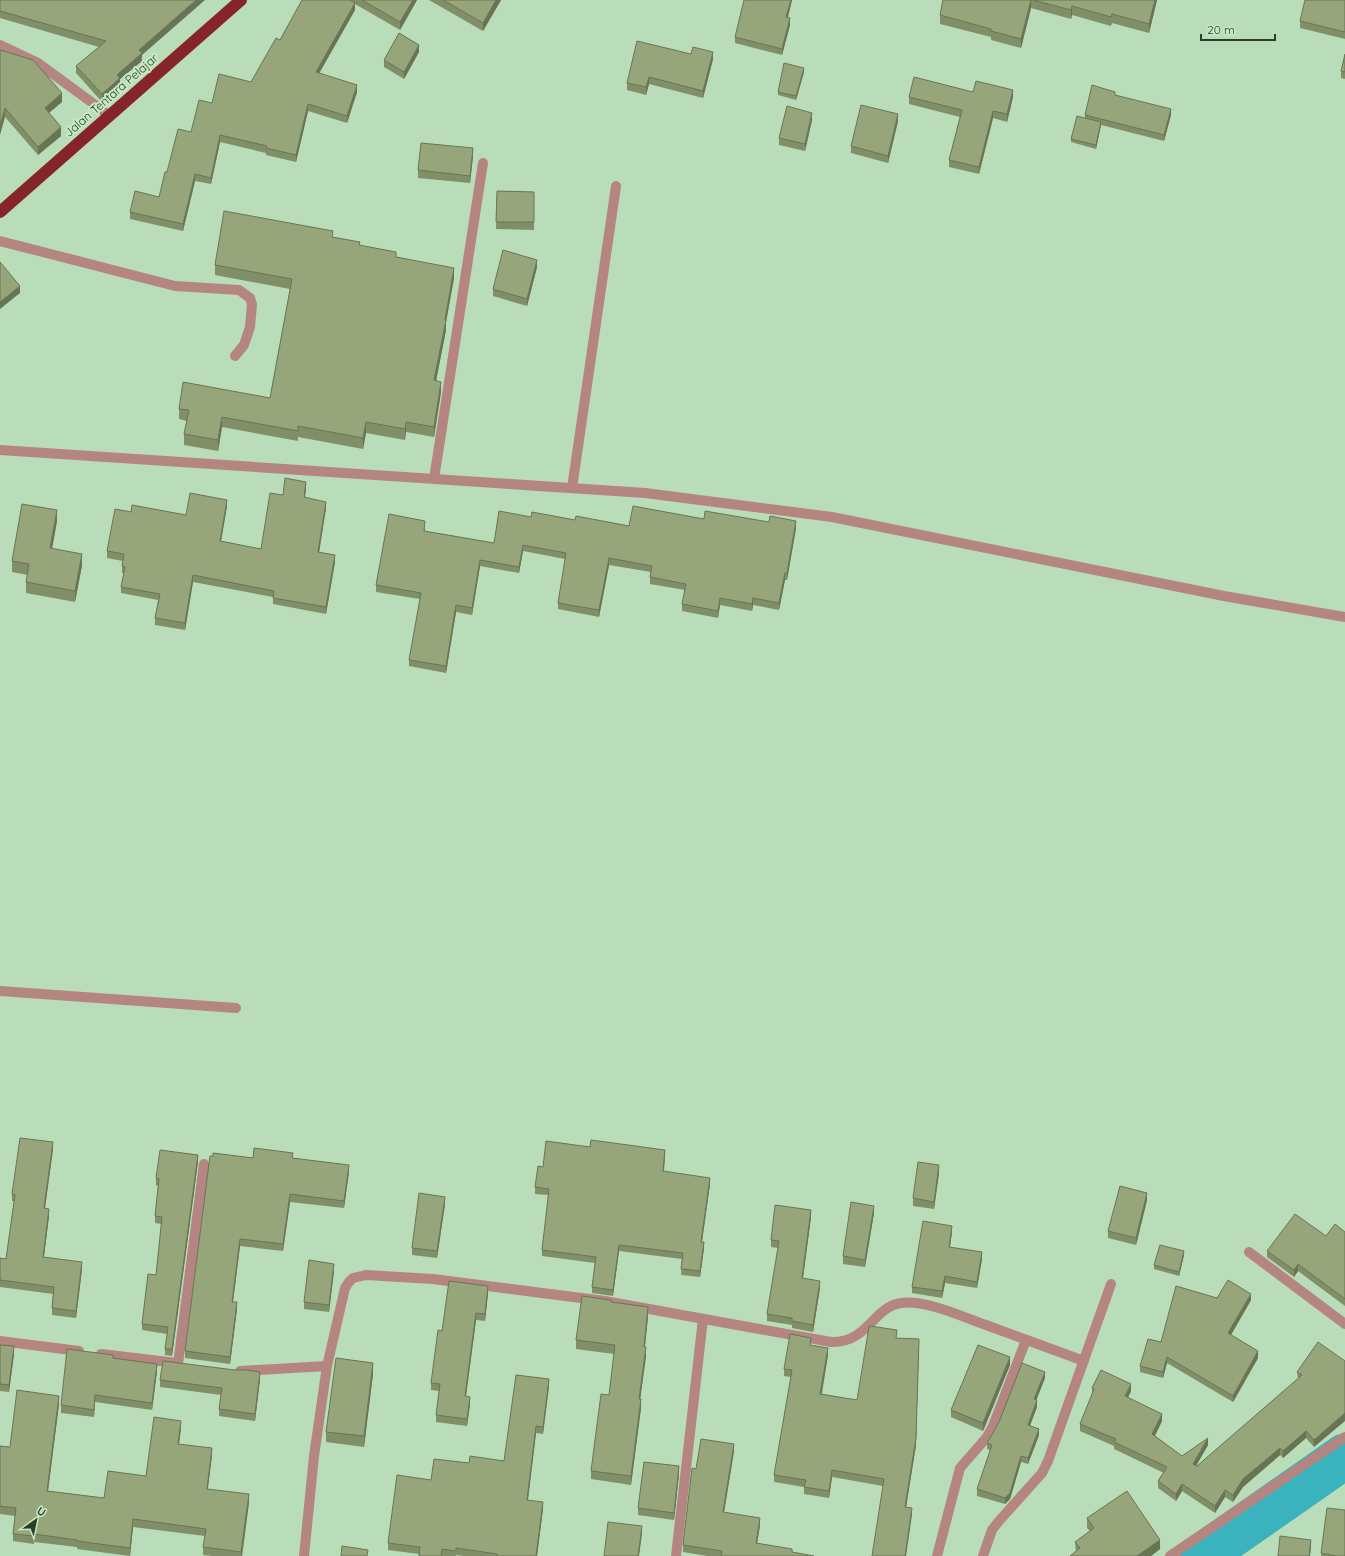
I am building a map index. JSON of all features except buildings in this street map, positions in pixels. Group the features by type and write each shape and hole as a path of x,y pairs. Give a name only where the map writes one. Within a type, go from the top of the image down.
{"highway":[{"name":"Jalan Tentara Pelajar","path":"0,212 241,0"}],"street":[{"path":"0,45 38,63 110,115"},
{"path":"434,479 483,163"},
{"path":"572,488 616,186"},
{"path":"0,241 175,286 239,290 250,298 252,304 250,327 244,345 235,356"},
{"path":"0,450 645,493 832,517 1216,594 1345,617"},
{"path":"0,991 236,1008"},
{"path":"0,1341 182,1364 204,1164"},
{"path":"1249,1252 1345,1324"},
{"path":"304,1556 314,1456 327,1366 345,1288 353,1278 366,1275 433,1279 605,1301 838,1342 845,1341 856,1336 891,1306 899,1303 912,1302 944,1310 1084,1361"},
{"path":"983,1556 992,1530 998,1521 1042,1473 1048,1461 1111,1284"},
{"path":"676,1556 703,1319"},
{"path":"937,1556 960,1468 987,1437 993,1426 1026,1340"},
{"path":"229,1370 327,1366"},
{"path":"1170,1556 1345,1437"}],"waterway":[{"path":"1202,1556 1345,1456"}]}
